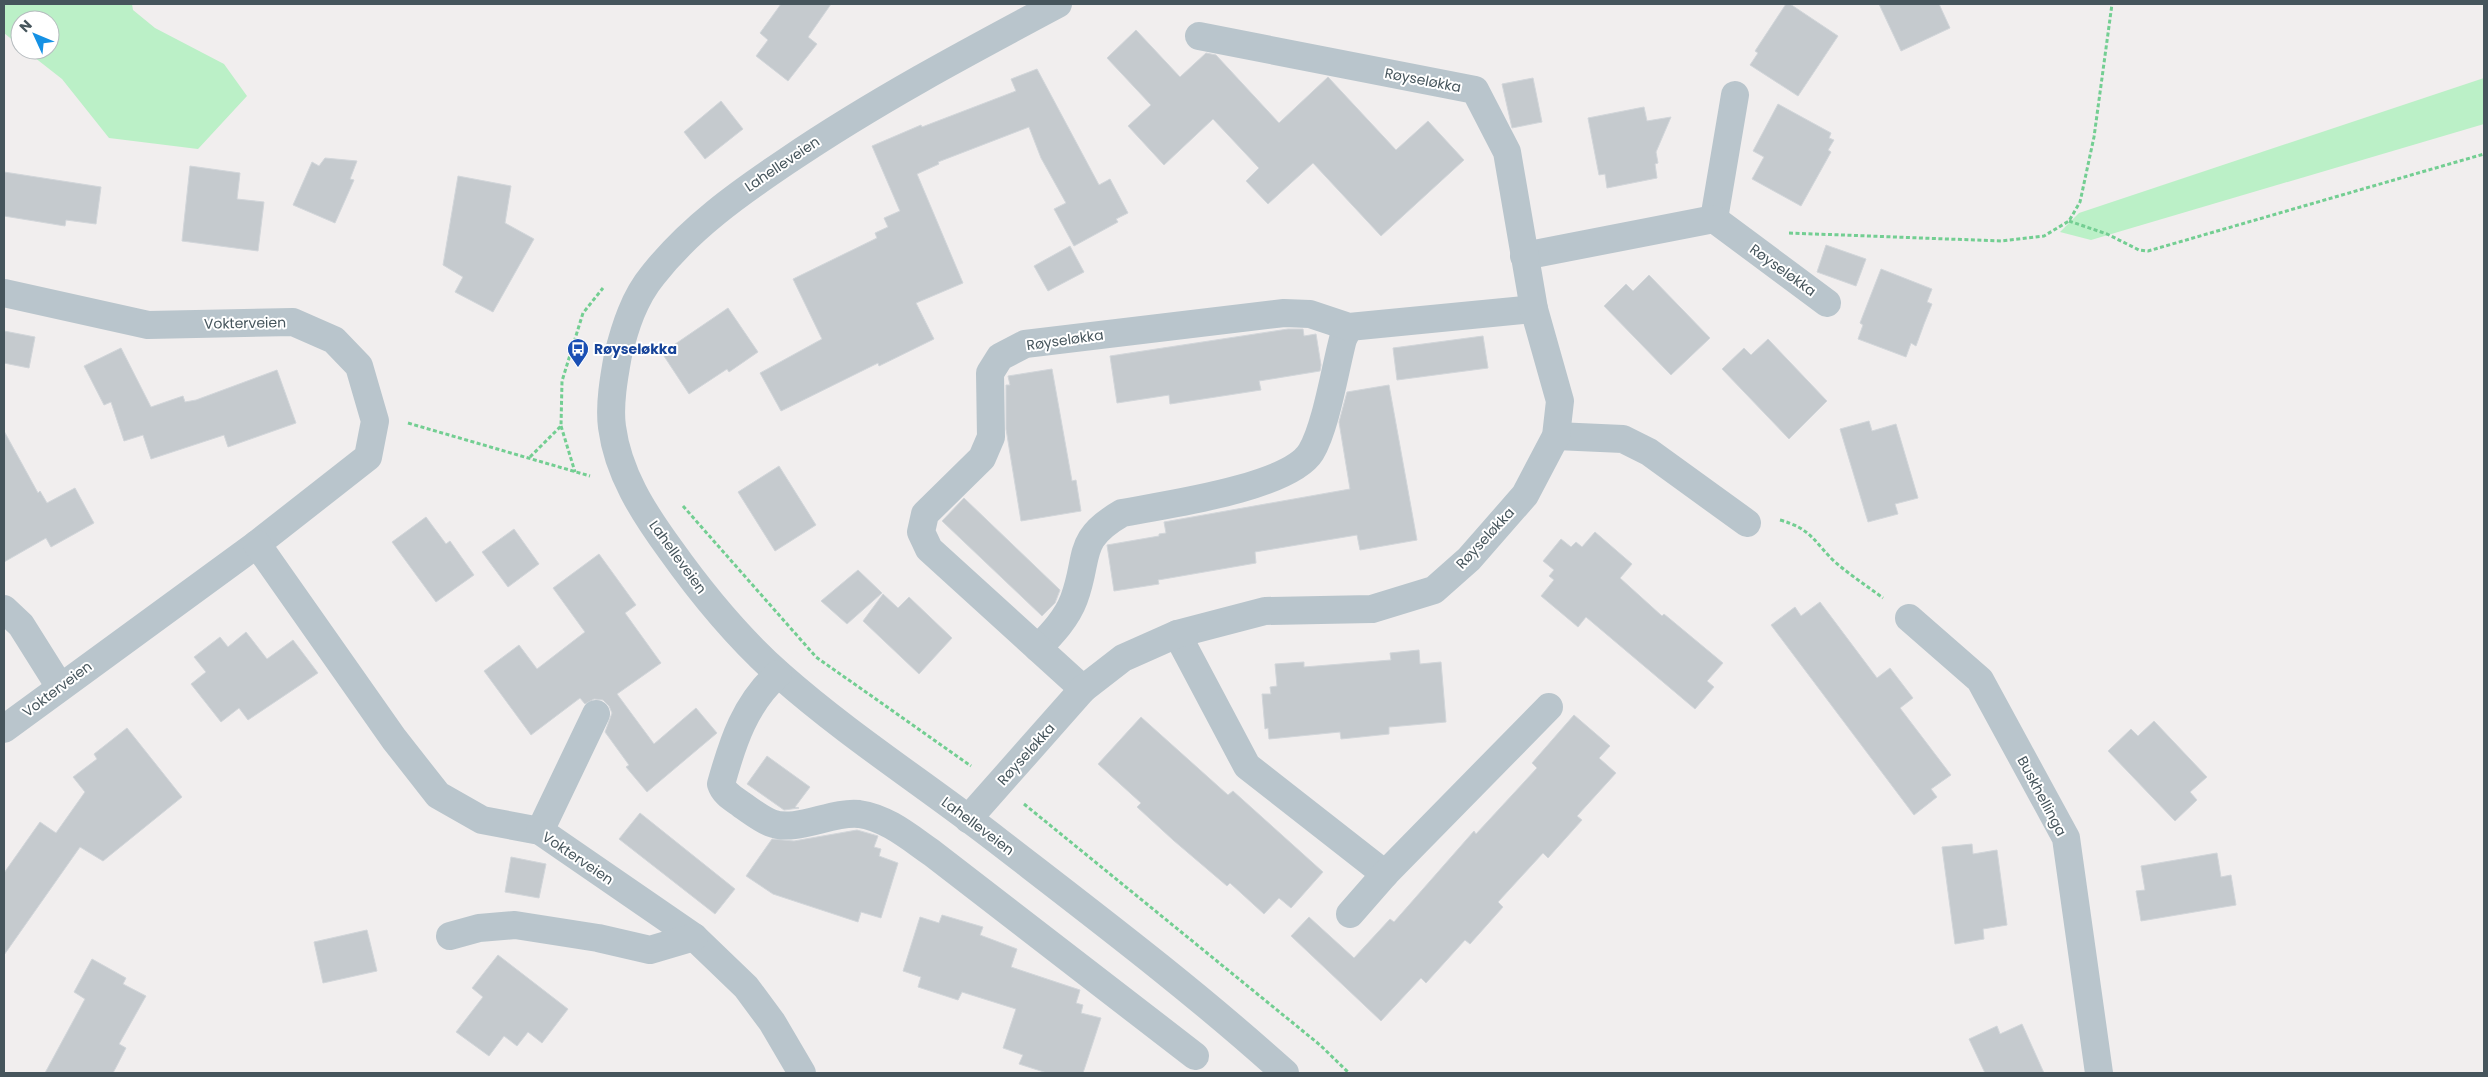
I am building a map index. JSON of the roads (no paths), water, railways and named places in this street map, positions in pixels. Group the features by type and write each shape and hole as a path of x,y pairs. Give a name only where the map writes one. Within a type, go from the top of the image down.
{"street":[{"name":"Lahelleveien","path":"1058,4 851,118 727,202 650,277 625,324 615,370 611,424 622,471 653,526 684,569 728,623 778,674 843,727 968,818 1170,974 1285,1073"},
{"name":"Røyseløkka","path":"968,818 1083,689 1123,658 1177,634 1265,611 1372,609 1434,590 1470,559 1525,495 1556,436 1560,400 1534,309 1507,152 1475,90 1199,36"},
{"path":"1524,256 1714,219 1735,95"},
{"name":"Røyseløkka","path":"1714,219 1827,302"},
{"name":"Vokterveien","path":"4,293 148,324 293,322 334,340 359,366 375,421 368,457 257,544 4,729"},
{"name":"Røyseløkka","path":"1083,689 929,549 921,532 925,514 982,458 990,437 990,372 1000,357 1025,344 1284,313 1310,314 1349,327 1534,309"},
{"path":"1038,648 1053,633 1070,609 1075,596 1085,549 1096,531 1104,524 1122,513 1262,482 1290,471 1306,458 1318,438 1343,339 1349,327"},
{"path":"1556,436 1622,439 1649,452 1747,523"},
{"name":"Vokterveien","path":"257,544 394,739 438,795 482,820 540,832 694,937 746,987 772,1022 802,1073"},
{"path":"4,609 21,625 60,687"},
{"name":"Buskhellinga","path":"1909,618 1980,680 2066,838 2098,1073"},
{"path":"1177,634 1247,766 1384,874"},
{"path":"778,674 762,688 748,708 731,748 721,784 728,795 756,814 778,825 857,814 891,824 932,853 1194,1056"},
{"path":"1350,914 1384,874 1549,707"},
{"path":"540,832 596,714"},
{"path":"450,936 479,928 515,925 598,938 650,950 694,937"}],"place":[{"name":"Røyseløkka","path":"578,368"}]}
